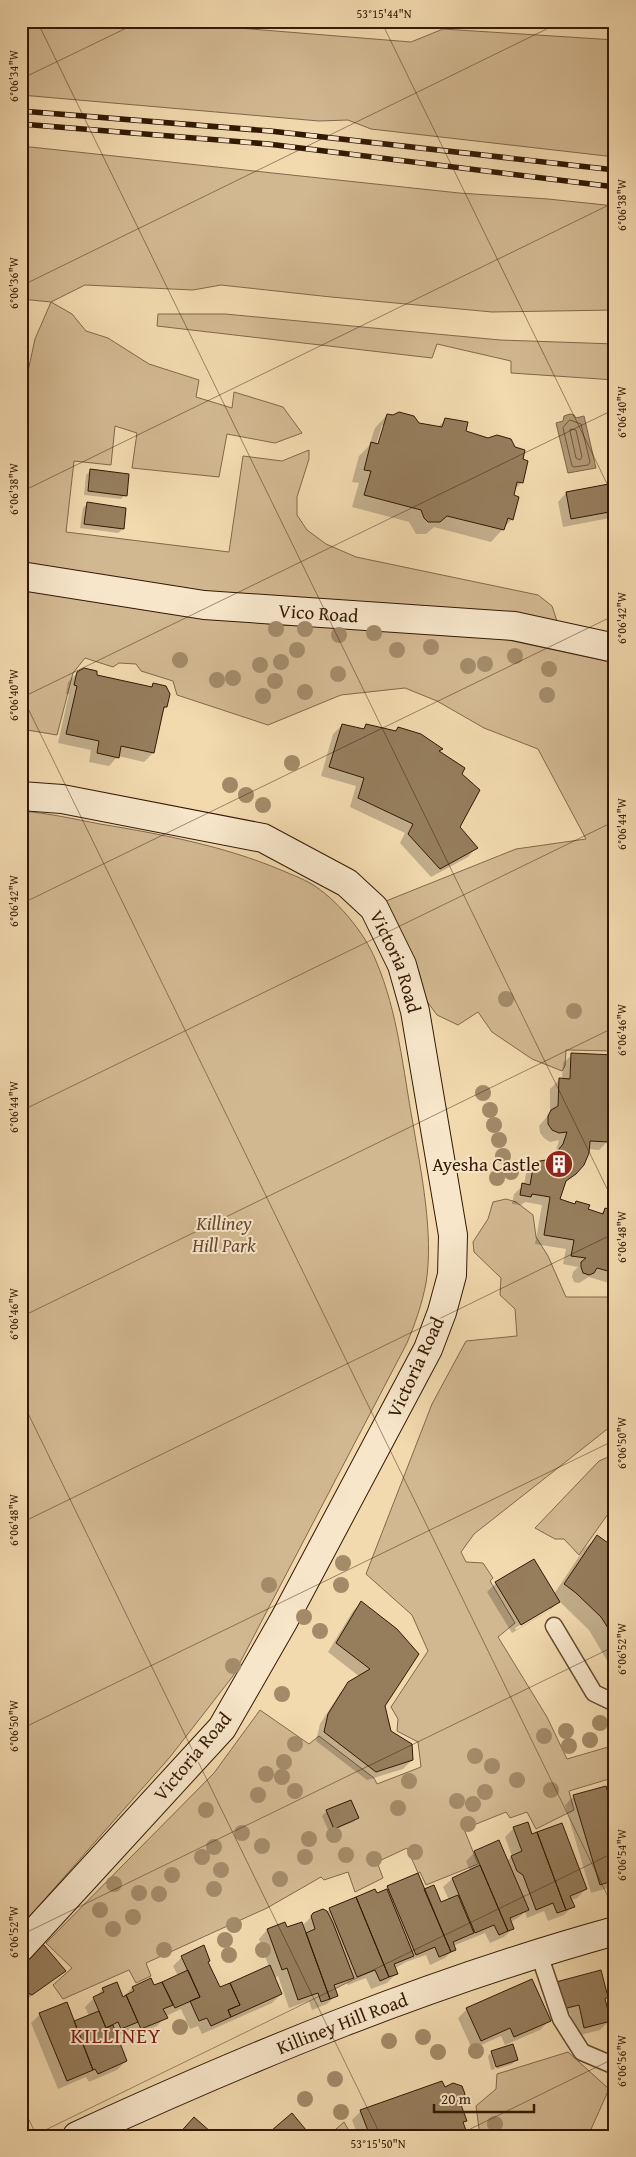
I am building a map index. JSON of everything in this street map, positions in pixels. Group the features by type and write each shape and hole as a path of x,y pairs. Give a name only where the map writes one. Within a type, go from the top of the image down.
{"street":[{"name":"Vico Road","path":"21,576 204,604 514,626 615,648"},
{"name":"Victoria Road","path":"21,796 62,799 263,838 347,884 374,908 402,965 415,1011 453,1235 452,1275 442,1312 428,1348 284,1620 222,1728 21,1946"},
{"name":"Killiney Hill Road","path":"77,2136 281,2046 449,1984 539,1954 615,1932"}],"lane":[{"path":"554,1626 594,1693 615,1704"},
{"path":"539,1954 561,2019 582,2052 615,2066"}],"green space":[{"path":"21,21 152,21 411,42 443,29 615,40 615,157 371,129 348,120 319,121 21,95"},
{"path":"21,146 459,193 615,206 615,310 492,312 221,285 193,290 85,285 51,302 21,299"},
{"path":"51,302 72,314 86,331 108,338 149,364 199,380 196,397 232,408 234,392 283,407 302,433 275,443 227,434 219,477 132,468 137,433 115,426 111,465 74,461 66,532 229,552 243,456 282,461 309,450 309,459 297,497 297,515 307,530 326,544 356,557 538,595 552,606 557,621 513,615 205,596 21,568 21,521 24,512 21,510 21,404 35,339"},
{"path":"158,314 225,314 500,340 615,344 615,380 511,373 511,361 437,344 432,358 157,326"},
{"path":"21,586 113,605 278,625 444,631 508,640 615,663 615,1051 566,1050 565,1066 562,1071 532,1059 492,1032 478,1012 458,1025 437,1015 426,1000 420,976 386,901 516,849 586,839 538,749 484,728 437,701 405,688 341,695 268,725 177,695 173,681 141,671 136,664 119,663 113,667 85,658 73,673 57,735 21,729"},
{"name":"Killiney Hill Park","path":"21,811 61,816 169,837 237,854 307,881 330,898 349,917 365,939 376,961 390,1000 395,1021 426,1203 428,1264 426,1283 418,1314 407,1343 233,1676 170,1757 21,1926"},
{"path":"506,1199 516,1202 533,1215 536,1237 548,1256 566,1297 615,1297 615,1423 474,1534 461,1552 466,1562 483,1563 493,1578 490,1581 515,1623 498,1637 547,1717 567,1759 615,1745 615,1797 609,1779 569,1791 574,1810 536,1829 527,1812 510,1818 506,1812 464,1829 478,1864 426,1885 420,1872 418,1873 407,1848 377,1862 383,1878 355,1892 348,1872 324,1880 321,1877 267,1908 146,1963 151,1976 136,1983 129,1970 63,1999 53,1985 72,1968 46,1943 214,1773 260,1710 309,1744 319,1736 374,1778 377,1784 421,1767 418,1742 397,1731 398,1719 391,1707 428,1651 412,1615 366,1574 432,1404 466,1341 517,1336 515,1309 500,1295 501,1278 474,1252 473,1242 488,1219 493,1202"},
{"path":"615,1454 615,1504 579,1555 564,1539 555,1539 535,1528 599,1461"},
{"path":"568,2052 609,2089 588,2136 480,2136 476,2106 496,2089 497,2074"},
{"path":"344,2122 352,2136 328,2136"}],"water":[{"path":"570,414 576,418 584,416 596,468 568,473 556,423 563,421 564,416"}],"building":[{"path":"399,412 414,416 419,423 442,427 445,418 468,422 466,431 488,438 497,435 511,439 515,447 525,450 523,459 528,461 523,483 517,482 514,495 519,497 513,520 508,518 504,530 447,516 440,522 428,522 421,510 364,495 371,471 364,470 371,442 378,444 387,414 393,415"},
{"path":"90,469 129,474 127,496 88,491"},
{"path":"614,483 615,511 571,519 566,492"},
{"path":"87,502 126,508 124,529 84,524"},
{"path":"84,668 97,671 97,675 152,687 153,683 166,686 170,694 167,707 164,707 154,753 121,746 119,758 97,753 99,741 66,734 77,686 74,685 77,672"},
{"path":"342,724 364,729 366,724 396,731 398,727 421,734 443,749 439,751 465,768 462,774 480,790 460,827 478,848 440,869 408,834 413,824 358,798 364,778 329,767"},
{"name":"Ayesha Castle","path":"571,1053 614,1055 615,1122 610,1122 609,1142 590,1141 589,1153 584,1165 566,1181 560,1199 575,1204 576,1201 590,1205 588,1209 603,1214 605,1208 615,1211 615,1273 597,1268 594,1273 589,1275 583,1273 581,1262 586,1258 571,1256 574,1240 544,1235 550,1197 532,1194 531,1197 520,1195 522,1183 530,1185 534,1162 546,1160 556,1153 563,1144 567,1132 559,1133 552,1130 548,1124 548,1116 551,1110 558,1106 559,1078 570,1079"},
{"path":"597,1535 615,1548 615,1639 601,1617 564,1584"},
{"path":"534,1559 560,1602 521,1625 495,1582"},
{"path":"361,1601 397,1629 419,1654 385,1706 391,1731 412,1744 413,1760 376,1772 324,1732 328,1714 348,1682 370,1669 336,1643"},
{"path":"606,1786 615,1815 615,1880 600,1885 573,1795"},
{"path":"351,1800 359,1818 334,1829 326,1810"},
{"path":"528,1822 532,1834 537,1832 566,1910 557,1913 553,1903 536,1910 523,1875 517,1871 511,1856 522,1851 513,1827"},
{"path":"562,1823 587,1889 570,1896 575,1907 566,1910 537,1832"},
{"path":"499,1840 529,1910 510,1918 514,1929 508,1931 474,1851"},
{"path":"480,1865 508,1931 499,1935 494,1925 475,1933 452,1878"},
{"path":"418,1873 451,1952 439,1957 435,1947 416,1955 387,1886"},
{"path":"434,1885 441,1902 458,1895 474,1933 453,1942 456,1950 451,1952 424,1889"},
{"path":"375,1889 377,1893 387,1889 414,1956 394,1964 398,1974 389,1977 356,1897"},
{"path":"356,1897 389,1977 380,1981 375,1970 357,1977 329,1908"},
{"path":"323,1909 327,1911 333,1923 354,1978 334,1985 338,1996 330,1999 306,1933 315,1929 311,1916 313,1913"},
{"path":"285,1922 287,1927 302,1922 330,1999 321,2002 318,1993 298,2000 287,1968 282,1970 267,1929"},
{"path":"43,1944 66,1971 32,1995 28,1993 22,1996 21,2001 21,1968"},
{"path":"204,1945 210,1961 208,1962 220,1987 230,1983 240,2005 228,2010 231,2017 211,2026 207,2018 199,2021 190,2001 200,1997 181,1956"},
{"path":"270,1965 282,1994 231,2017 228,2010 240,2005 230,1983"},
{"path":"188,1970 200,1997 175,2008 162,1982"},
{"path":"601,1970 608,1997 605,1999 611,2021 584,2028 579,2005 563,2009 556,1982"},
{"path":"151,1978 154,1985 162,1982 173,2005 163,2009 168,2018 141,2029 126,1995 134,1991 132,1987"},
{"path":"532,1979 551,2021 514,2037 510,2028 481,2041 466,2008"},
{"path":"117,1982 123,1997 126,1995 138,2022 121,2029 118,2022 106,2028 93,1997 104,1992 102,1988"},
{"path":"67,2002 93,2070 67,2081 39,2013"},
{"path":"99,2011 106,2028 113,2025 127,2061 98,2074 95,2069 93,2070 74,2021"},
{"path":"513,2044 518,2060 496,2067 491,2051"},
{"path":"442,2081 445,2087 453,2083 462,2086 465,2094 460,2102 467,2121 463,2122 468,2136 370,2136 360,2110"},
{"path":"292,2113 311,2136 265,2136"},
{"path":"194,2117 212,2133 214,2131 219,2136 177,2136"}],"railway":[{"path":"21,111 270,131 615,170"},
{"path":"21,124 268,144 615,187"}],"place":[{"name":"Ayesha Castle","path":"559,1164"}],"district":[{"name":"KILLINEY","path":"116,2036"}]}
